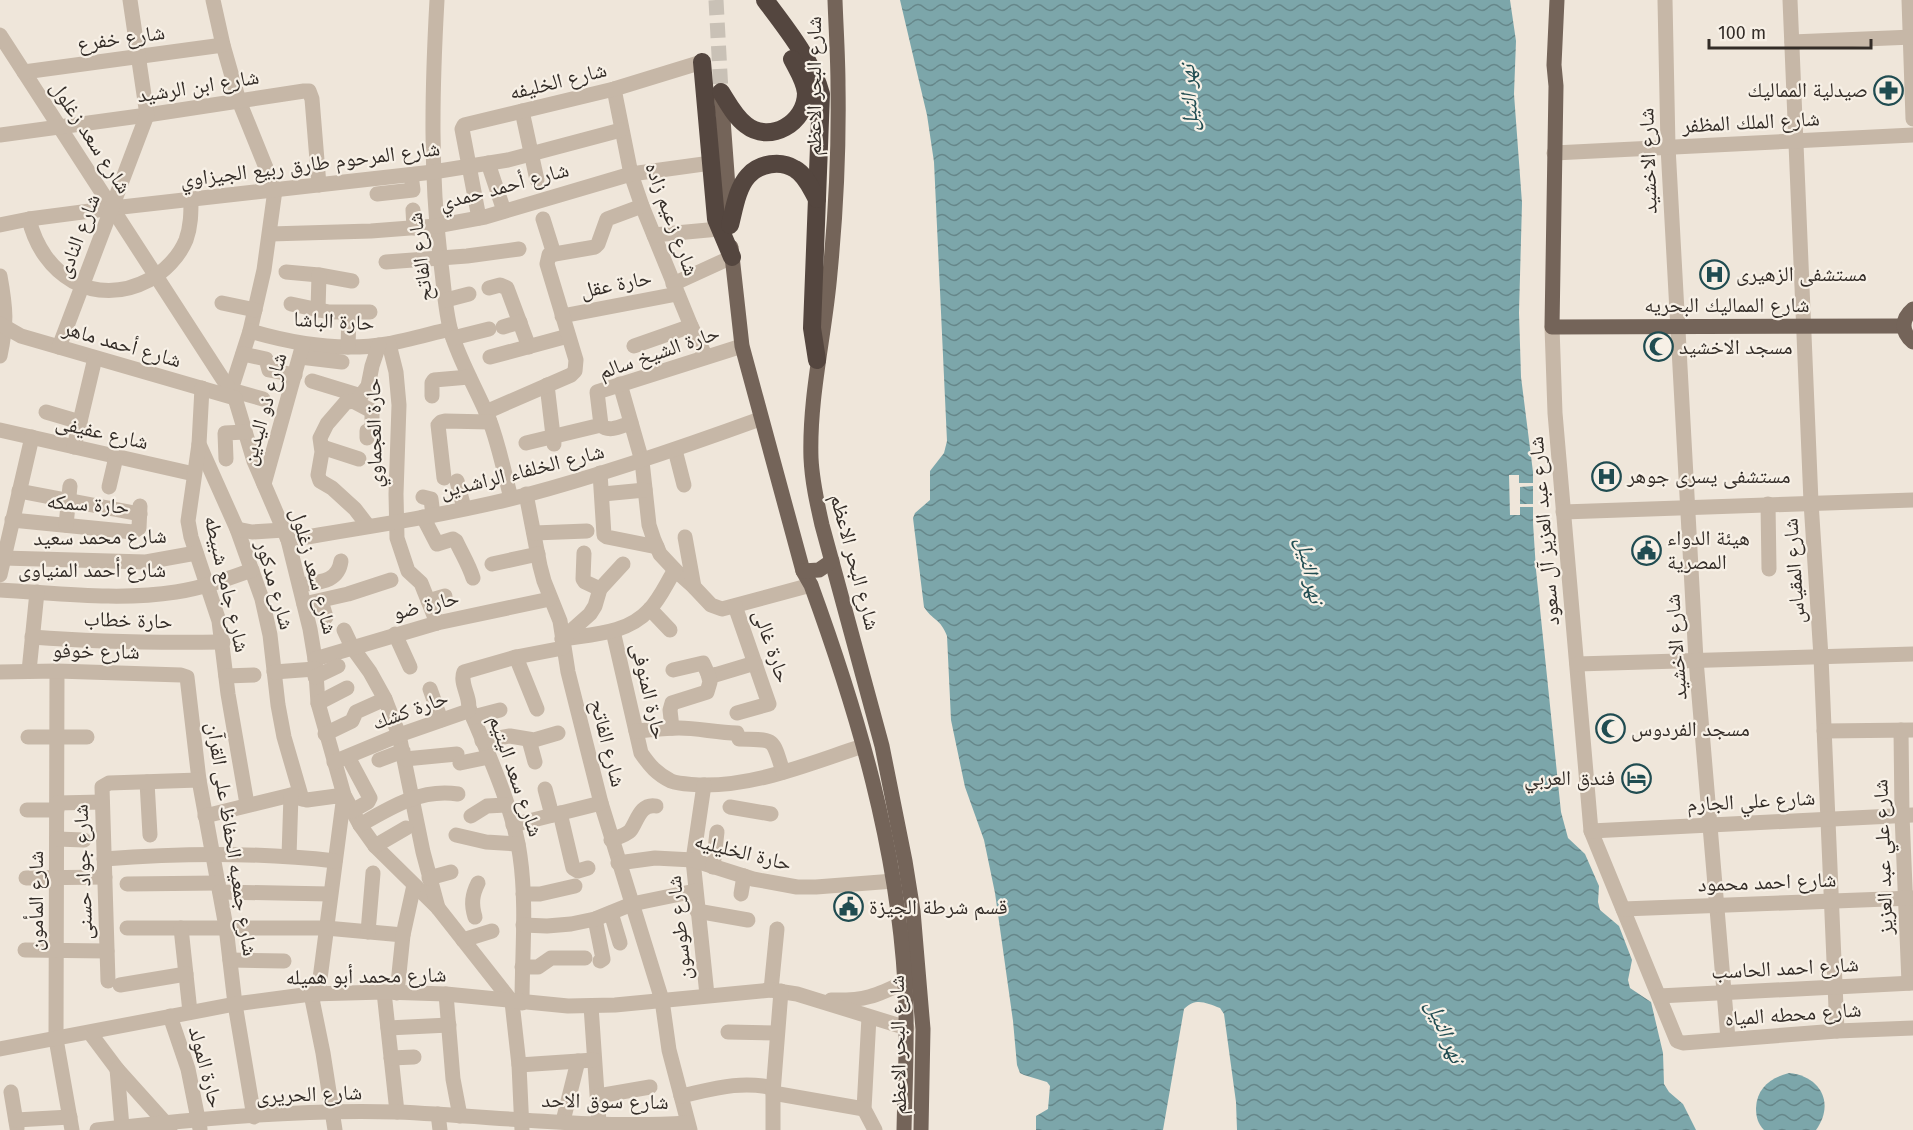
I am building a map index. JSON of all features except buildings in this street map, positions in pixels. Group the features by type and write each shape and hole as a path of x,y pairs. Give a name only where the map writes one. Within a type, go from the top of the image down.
{"highway":[{"path":"721,92 738,118 748,127 761,132 774,132 787,127 797,118 804,106 806,93 803,80 777,30 765,0"},
{"path":"765,0 817,79 821,94 812,328 818,360"},
{"path":"702,62 716,219 725,227 732,257"},
{"path":"725,227 747,176 762,166 779,164 795,169 807,182 818,201"}],"main road":[{"name":"شارع البحر الاعظم","path":"835,0 838,85 836,169 830,272 818,360 811,458 815,496 882,746 901,833 913,910 923,1029 921,1130"},
{"name":"شارع عبد العزيز آل سعود","path":"1552,327 1556,86 1554,65 1557,0"},
{"path":"721,92 725,227"},
{"name":"شارع البحر الاعظم","path":"732,257 742,346 760,419 803,571 811,585 844,677 877,799 894,881 905,982 907,1028 904,1130"},
{"path":"1913,309 1906,315 1904,326 1908,337 1913,342"},
{"name":"شارع المماليك البحريه","path":"1552,327 1904,326"},
{"path":"803,571 819,570 832,561"}],"street":[{"name":"شارع النادى","path":"59,347 147,115 130,0"},
{"path":"213,0 239,101 275,190 270,234 255,310 233,394"},
{"name":"شارع الفاتح","path":"437,0 432,99 433,172 436,226 446,300 452,333 488,417 511,498"},
{"name":"شارع الاخشيد","path":"1665,0 1668,147 1676,326 1689,508 1696,660 1728,1039"},
{"name":"شارع المقياس","path":"1790,0 1811,502 1821,657 1837,1031"},
{"path":"1909,0 1913,119"},
{"name":"شارع سعد زغلول","path":"0,35 233,394 264,484 286,535 304,604 315,668 318,703 326,734 341,760 344,795 356,818 375,846 438,908 517,1003"},
{"path":"1792,42 1911,37"},
{"name":"شارع خفرع","path":"24,72 223,45"},
{"name":"شارع الخليفه","path":"469,166 462,129 464,124 614,89 702,62"},
{"name":"شارع زعيم زاده","path":"614,89 631,174 675,289 706,357"},
{"name":"شارع ابن الرشيد","path":"0,135 309,92 312,99 319,185"},
{"path":"522,111 537,180"},
{"name":"شارع المرحوم طارق ربيع الجيزاوي","path":"0,225 112,208 433,172 531,155 621,130"},
{"name":"شارع الملك المظفر","path":"1554,153 1913,135"},
{"path":"488,163 504,211"},
{"name":"شارع أحمد حمدي","path":"270,234 436,226 479,218 631,174 673,166 711,163"},
{"path":"469,166 479,218"},
{"path":"377,194 413,190 411,175"},
{"path":"29,219 33,236 46,259 66,278 82,286 101,290 121,290 140,285 157,276 173,261 185,242 191,221 191,199"},
{"path":"464,508 451,480 438,425 445,421 488,417 576,371 576,360 548,264 549,255 595,247 607,219 642,206"},
{"path":"413,210 414,228"},
{"path":"543,219 554,254"},
{"path":"654,236 725,227"},
{"path":"386,262 519,249"},
{"name":"حارة عقل","path":"562,316 675,289 732,257"},
{"path":"286,273 319,275 352,281"},
{"path":"318,310 319,275"},
{"path":"0,276 6,307 0,356"},
{"path":"489,288 500,285 507,288 524,324 529,347"},
{"path":"446,300 469,294"},
{"path":"222,303 255,310"},
{"path":"291,304 318,310 348,313 370,312"},
{"path":"348,313 348,347"},
{"name":"حارة الباشا","path":"250,331 302,350 384,345 524,324"},
{"name":"شارع أحمد ماهر","path":"3,326 21,336 95,358 202,388 263,399"},
{"path":"634,346 691,326"},
{"name":"شارع عبد العزيز آل سعود","path":"1552,327 1555,413 1591,831 1677,1041"},
{"path":"490,357 568,336"},
{"path":"368,526 355,509 318,478 322,447 320,438 327,424 346,402 358,399 368,386 372,366 384,345"},
{"name":"حارة العجماوي","path":"384,345 396,372 399,405 397,538 408,571 419,580 437,623"},
{"name":"حارة الشيخ سالم","path":"601,424 597,392 742,346"},
{"path":"302,350 342,362"},
{"name":"شارع ذو اليدين","path":"264,484 302,350"},
{"path":"243,354 266,359 269,370 295,375"},
{"path":"74,447 95,358"},
{"path":"432,396 434,380 470,377"},
{"path":"312,381 358,399 372,411 372,430 367,431 367,438"},
{"path":"620,384 642,461 649,525 660,554 675,570 715,607 722,609 811,585"},
{"path":"547,385 553,440"},
{"name":"شارع مدكور","path":"202,388 199,444 223,479 237,529 262,599 270,635 284,736 297,797 289,856"},
{"path":"46,412 80,422"},
{"name":"شارع الخلفاء الراشدين","path":"237,529 286,535 368,526 428,516 526,495 642,461 760,419"},
{"path":"526,443 553,440 601,424 605,429 610,429 631,423"},
{"name":"شارع عفيفى","path":"0,430 194,474"},
{"path":"226,459 225,433 245,432"},
{"path":"0,575 32,437"},
{"name":"شارع جامع شبيطه","path":"199,444 188,521 196,553 219,621 247,804"},
{"path":"322,447 359,459"},
{"path":"675,450 684,485"},
{"path":"109,487 116,457"},
{"path":"600,473 604,535 657,547"},
{"path":"603,494 645,490"},
{"path":"19,491 69,493 66,525"},
{"name":"حارة سمكه","path":"12,519 133,532 138,528 140,510 69,493"},
{"name":"شارع الفاتح","path":"526,495 544,581 560,621 562,643 601,803 662,1000 669,1050 689,1126"},
{"path":"423,497 430,499 428,516 437,544 453,539 456,541 465,562 470,565 473,578"},
{"path":"1563,512 1913,500"},
{"path":"1768,504 1769,569"},
{"path":"534,533 587,531"},
{"path":"685,537 694,587"},
{"name":"شارع محمد سعيد","path":"3,558 146,562 196,553"},
{"path":"584,553 583,579 600,589"},
{"path":"492,564 538,554"},
{"path":"300,585 328,580 335,576 341,561"},
{"path":"562,643 590,614 600,589 623,564"},
{"name":"شارع أحمد المنياوى","path":"0,591 145,595 177,592 208,585 252,570"},
{"path":"670,630 650,609 675,570"},
{"path":"304,604 391,580"},
{"path":"29,671 37,592"},
{"path":"428,601 445,596"},
{"name":"حارة ضو","path":"315,668 352,647 395,634 550,600"},
{"path":"321,601 326,617"},
{"name":"حارة غالى","path":"735,606 769,704 737,713"},
{"name":"حارة كشك","path":"471,712 462,674 464,672 491,670 516,657 613,631 633,624 650,609"},
{"path":"344,630 352,647 370,672 385,699 399,735 429,878 438,908"},
{"name":"حارة المنوفى","path":"613,631 641,753 652,769 673,782 704,785"},
{"path":"395,634 410,667"},
{"name":"حارة خطاب","path":"32,636 96,642 159,644 223,642"},
{"path":"1577,664 1913,654"},
{"path":"516,657 537,709"},
{"path":"672,728 670,710 672,703 707,693 710,682 703,663 673,670"},
{"path":"708,674 716,675 755,663"},
{"path":"274,672 338,666"},
{"name":"شارع خوفو","path":"0,672 57,671 181,675 187,677 188,680"},
{"name":"شارع المأمون","path":"57,671 56,1039 71,1123"},
{"path":"226,676 254,675"},
{"name":"شارع جمعيه الحفاظ على القرآن","path":"188,680 199,780 226,927 235,1004 254,1117"},
{"path":"318,703 347,688"},
{"path":"430,688 441,720"},
{"path":"326,734 345,729 356,712 385,699"},
{"name":"حارة كشك","path":"341,760 399,735 465,712 500,710"},
{"name":"شارع سعد اليتيم","path":"471,712 489,757 518,844 523,894 523,924 522,967 517,1003"},
{"path":"517,720 535,762"},
{"path":"636,731 672,728 737,733 740,739 770,741 775,747 786,775"},
{"path":"1824,731 1907,730"},
{"name":"شارع علي عبد العزيز","path":"1907,730 1911,983"},
{"path":"482,741 558,734"},
{"path":"28,737 87,737"},
{"path":"704,785 786,775 863,746"},
{"path":"379,760 404,755 458,759 489,757"},
{"path":"341,760 370,798 356,818"},
{"name":"شارع جواد حسنى","path":"186,974 114,983 107,951 102,787 105,784 199,780"},
{"path":"147,782 150,835"},
{"path":"740,782 737,808 771,814"},
{"name":"شارع طوسون","path":"704,785 693,860 707,995"},
{"path":"545,789 556,814 573,868 578,871 588,868"},
{"path":"356,818 435,792 458,794"},
{"path":"206,816 247,804 297,797 307,800 344,795 315,994 335,1130"},
{"path":"27,810 102,802"},
{"path":"513,825 601,803"},
{"path":"471,816 487,806 506,805"},
{"path":"611,840 629,832 644,808 650,805 656,806"},
{"name":"شارع علي الجارم","path":"1591,831 1907,815"},
{"path":"375,846 406,828"},
{"path":"713,867 717,832"},
{"path":"456,835 486,842 518,844"},
{"path":"57,839 84,840"},
{"path":"104,858 213,854 289,856 335,861"},
{"name":"حارة الخليليه","path":"618,863 655,858 693,860 744,876 797,887 894,881"},
{"path":"429,878 451,872"},
{"path":"368,932 374,873"},
{"path":"741,894 744,876"},
{"path":"26,878 105,877"},
{"path":"449,923 474,912 473,894 478,883"},
{"path":"126,884 330,894"},
{"path":"397,1112 388,1028 390,993 414,885"},
{"path":"523,894 549,892 575,886"},
{"path":"523,924 547,926 571,924 595,919 633,904 695,891"},
{"name":"شارع احمد محمود","path":"1623,909 1909,898"},
{"path":"697,911 748,920"},
{"path":"611,913 620,943"},
{"path":"522,967 538,967 551,958 603,959 595,919"},
{"path":"128,928 326,928 403,935"},
{"path":"181,928 190,1012"},
{"path":"773,1130 777,1033 777,929"},
{"path":"463,940 492,931"},
{"path":"25,950 107,951"},
{"path":"230,960 284,961"},
{"name":"شارع محمد أبو هميله","path":"816,1000 862,1000 905,982"},
{"name":"شارع احمد الحاسب","path":"1659,996 1911,983"},
{"name":"شارع محمد أبو هميله","path":"0,1049 235,1004 315,994 446,994 517,1003 591,1006 776,990 907,1028"},
{"path":"446,994 453,1079 460,1116"},
{"path":"517,1003 523,1125"},
{"path":"591,1006 599,1123"},
{"name":"حارة المولد","path":"170,1016 188,1069 199,1125"},
{"path":"869,1017 864,1109 875,1130"},
{"path":"388,1028 449,1024"},
{"name":"شارع محطه المياه","path":"1677,1041 1683,1043 1837,1031 1913,1028"},
{"path":"728,1032 777,1033"},
{"path":"90,1033 117,1069 169,1126"},
{"path":"391,1058 414,1057"},
{"name":"شارع سوق الاحد","path":"519,1065 594,1060"},
{"path":"563,1121 578,1061"},
{"path":"117,1069 122,1127"},
{"path":"681,1095 738,1084 759,1085 773,1091 864,1109"},
{"path":"598,1095 650,1087"},
{"path":"11,1092 16,1125 71,1123"},
{"name":"شارع الحريرى","path":"98,1130 122,1127 199,1125 254,1117 331,1111 397,1112 439,1122 460,1116 523,1125"},
{"name":"شارع سوق الاحد","path":"523,1125 563,1121 654,1127 689,1126"}],"water":[{"name":"نهر النيل","path":"900,0 1510,0 1516,41 1514,94 1522,203 1519,313 1521,377 1533,472 1536,570 1561,812 1568,838 1585,854 1599,886 1600,910 1619,926 1632,960 1628,980 1630,988 1651,1002 1663,1053 1664,1084 1669,1092 1683,1104 1696,1130 1237,1130 1236,1102 1224,1014 1220,1008 1197,1002 1184,1009 1163,1130 1036,1130 1036,1116 1048,1109 1050,1086 1047,1082 1020,1073 1017,1065 995,893 984,840 965,787 951,720 947,636 942,626 924,607 913,518 915,513 930,500 930,471 944,453 947,441 934,162 927,115"},
{"path":"1789,1073 1809,1080 1817,1085 1822,1093 1824,1111 1816,1130 1764,1130 1759,1123 1756,1108 1762,1089 1770,1081"}],"pier":[{"path":"1509,475 1519,475 1519,483 1533,483 1533,486 1520,487 1520,504 1533,504 1533,507 1520,507 1520,515 1510,515"}],"tunnel":[{"path":"716,0 721,92"}],"place":[{"name":"صيدلية المماليك","path":"1889,90"},
{"name":"مستشفى الزهيرى","path":"1715,274"},
{"name":"مسجد الاخشيد","path":"1658,347"},
{"name":"مستشفى يسرى جوهر","path":"1606,476"},
{"name":"هيئة الدواء المصرية","path":"1646,550"},
{"name":"مسجد الفردوس","path":"1610,729"},
{"name":"فندق العربي","path":"1636,778"},
{"name":"قسم شرطة الجيزة","path":"848,907"}]}
